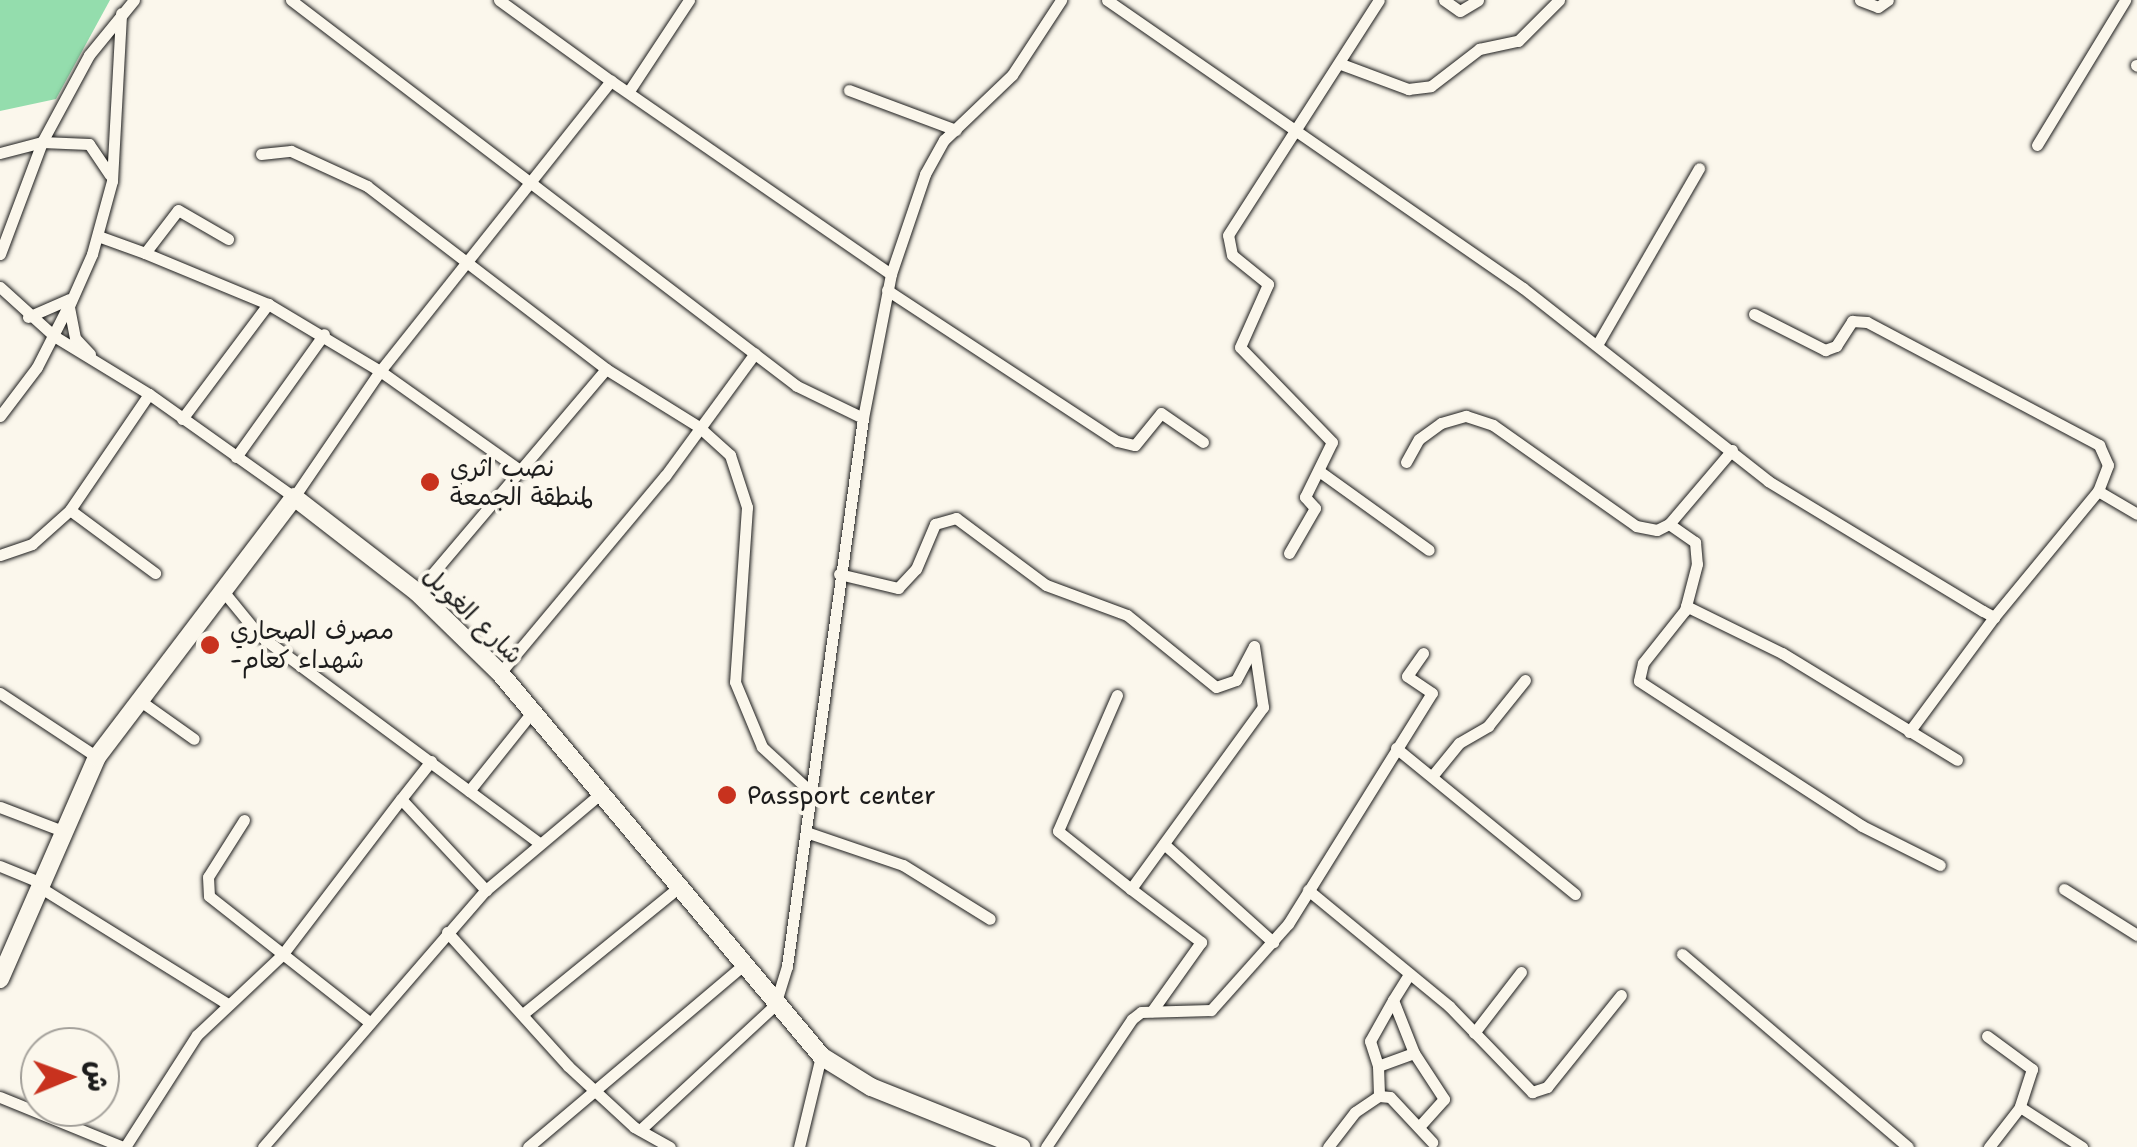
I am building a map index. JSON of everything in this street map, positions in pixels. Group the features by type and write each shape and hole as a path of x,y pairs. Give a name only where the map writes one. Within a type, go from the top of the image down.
{"street":[{"path":"0,254 42,142 89,54 134,0"},
{"path":"291,0 797,386 862,418"},
{"path":"499,0 891,274"},
{"path":"629,91 689,0"},
{"path":"640,1130 775,1005 806,832 862,418 891,274 925,174 956,130 1034,48 1061,0"},
{"path":"1107,0 1295,127 1597,344 1768,481 1994,616"},
{"path":"1290,553 1314,508 1304,497 1332,448 1330,437 1240,347 1268,284 1229,247 1239,213 1380,0"},
{"path":"1444,0 1460,12 1478,0"},
{"path":"1341,64 1408,89 1431,86 1479,49 1518,41 1558,0"},
{"path":"1860,0 1878,7 1888,0"},
{"path":"2037,145 2126,0"},
{"path":"0,416 54,336 98,236 112,181 122,13"},
{"path":"0,979 60,830 96,756 294,498 380,371 469,260 525,181 611,81"},
{"path":"849,90 956,130"},
{"path":"0,153 42,142 89,144 103,156 112,181"},
{"path":"261,154 291,150 368,186 606,368 699,427 730,455 747,507 735,682 762,748 810,792"},
{"path":"1597,344 1699,168"},
{"path":"145,253 175,210 228,239"},
{"path":"98,236 268,304 324,334 521,471"},
{"path":"0,287 54,336 149,394 294,498"},
{"path":"887,290 1117,441 1135,445 1162,413 1204,442"},
{"path":"28,316 58,309 69,301"},
{"path":"69,301 76,338 96,363"},
{"path":"182,419 268,304"},
{"path":"1754,314 1825,350 1836,346 1856,319 1883,330 2100,445 2108,465 2098,490 1994,616 1910,732"},
{"path":"236,457 324,334"},
{"path":"500,673 756,353"},
{"path":"418,592 606,368"},
{"path":"0,555 32,544 70,510 149,394"},
{"path":"1406,462 1418,439 1440,423 1466,416 1492,425 1620,517 1648,530 1669,524 1732,450"},
{"path":"1319,472 1429,550"},
{"path":"2098,490 2137,514"},
{"path":"2124,507 2137,497"},
{"name":"شارع الغويل","path":"294,498 418,592 500,673 821,1056 870,1087 1021,1147"},
{"path":"70,510 156,572"},
{"path":"839,574 898,588 916,569 935,524 956,518 1046,585 1126,615 1216,687 1236,680 1254,646 1263,707 1131,889"},
{"path":"1669,524 1698,547 1686,606 1643,663 1639,681 1862,826 1940,866"},
{"path":"223,591 259,635 540,844"},
{"path":"1686,606 1782,653 1957,760"},
{"path":"1046,1147 1132,1018 1152,1011 1211,1010 1273,942 1432,693 1407,676 1423,653"},
{"path":"1432,775 1459,743 1488,726 1525,680"},
{"path":"1117,695 1058,831 1202,942 1152,1011"},
{"path":"2,699 96,756"},
{"path":"139,700 194,739"},
{"path":"470,790 532,712"},
{"path":"1396,748 1575,894"},
{"path":"0,1097 124,1147 176,1062 226,1004 282,955 430,761"},
{"path":"262,1147 486,890 600,794"},
{"path":"401,800 486,890"},
{"path":"0,806 60,830"},
{"path":"244,820 208,877 209,896 369,1022"},
{"path":"806,832 903,865 990,919"},
{"path":"1164,844 1273,942"},
{"path":"0,866 39,884 226,1004"},
{"path":"524,1013 678,888"},
{"path":"2064,889 2137,935"},
{"path":"1308,890 1474,1032 1527,1090 1537,1092 1621,995"},
{"path":"446,932 592,1087 640,1130 670,1147"},
{"path":"1682,954 1908,1147"},
{"path":"528,1147 592,1087 742,966"},
{"path":"1474,1032 1521,972"},
{"path":"1379,1096 1378,1066 1370,1040 1408,976"},
{"path":"1393,1000 1414,1053 1444,1099 1419,1127"},
{"path":"1987,1036 2032,1066 2020,1107 1989,1147"},
{"path":"1378,1066 1414,1053"},
{"path":"799,1147 821,1056"},
{"path":"1328,1147 1355,1112 1379,1096 1390,1097 1432,1142"},
{"path":"2020,1107 2082,1147"}],"green space":[{"path":"0,0 110,0 56,99 0,111"}],"place":[{"name":"نصب اثري لمنطقة الجمعة","path":"430,482"},
{"name":"مصرف الصحاري -شهداء كعام","path":"210,645"},
{"name":"Passport center","path":"727,795"}]}
